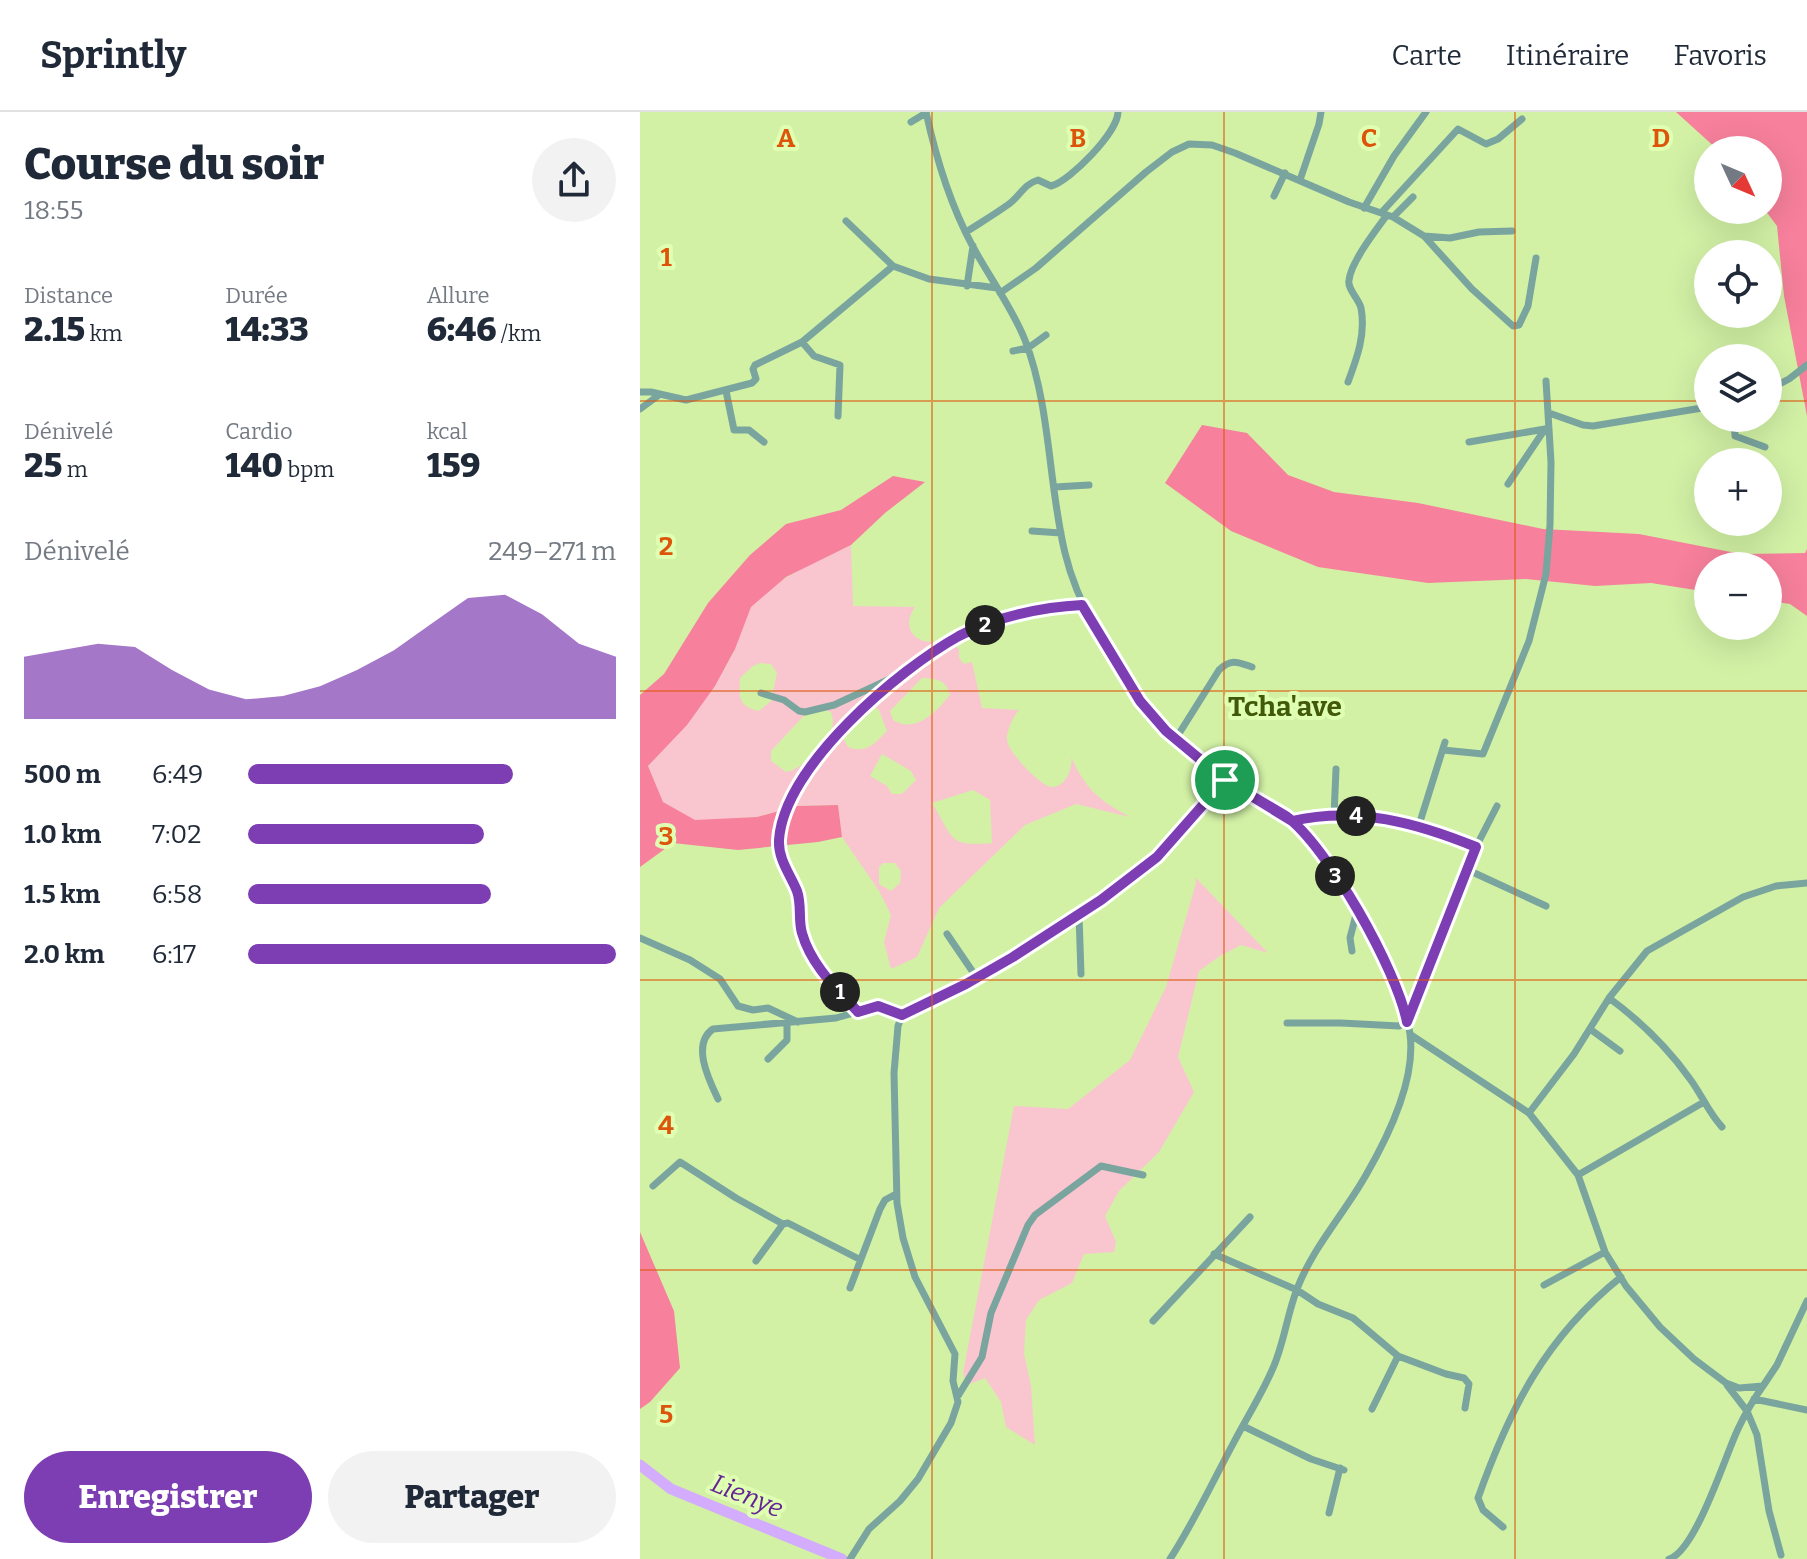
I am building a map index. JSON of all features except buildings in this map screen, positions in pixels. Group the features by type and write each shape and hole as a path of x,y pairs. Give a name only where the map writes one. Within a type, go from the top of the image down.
{"street":[{"path":"966,232 1012,203 1028,184 1038,180 1051,186 1061,182 1116,126 1118,112"},
{"path":"1300,180 1321,112"},
{"path":"1364,208 1394,156 1426,112"},
{"path":"911,122 926,113 943,175 966,232 1028,348 1038,383 1061,533 1082,605 1140,701 1175,740 1225,780 1292,821 1316,846 1389,969 1411,1035 1410,1060 1388,1135 1350,1202 1327,1232 1297,1290 1274,1366 1170,1559"},
{"path":"1348,382 1360,348 1362,329 1361,308 1349,280 1361,254 1387,215 1458,129 1486,144 1498,139 1522,119"},
{"path":"846,221 893,266 929,279 998,290 1047,259 1172,152 1189,144 1212,145 1387,215 1424,236 1481,298 1516,327 1528,306 1536,258"},
{"path":"1274,196 1285,173"},
{"path":"1387,215 1413,197"},
{"path":"1424,236 1450,238 1479,232 1512,231"},
{"path":"967,286 973,246"},
{"path":"640,392 686,400 752,383 756,379 755,365 802,342 893,266"},
{"path":"1013,351 1028,348 1046,335"},
{"path":"802,342 814,356 840,365 838,416"},
{"path":"1782,383 1807,365"},
{"path":"1508,484 1546,426 1549,413 1546,381"},
{"path":"726,391 734,430 749,430 764,442"},
{"path":"640,409 659,395"},
{"path":"1549,413 1593,426 1694,409"},
{"path":"1469,442 1546,426"},
{"path":"1419,825 1444,746 1483,754 1529,641 1548,554 1551,462 1546,426"},
{"path":"1735,432 1735,436 1765,447"},
{"path":"1055,487 1089,485"},
{"path":"1032,531 1061,533"},
{"path":"761,693 784,700 805,712 834,705 901,674 960,636 988,624 1039,611 1082,605"},
{"path":"1175,740 1219,670 1234,661 1252,667"},
{"path":"858,1012 810,954 801,931 797,892 780,855 780,833 799,784 815,761 901,674"},
{"path":"1334,816 1336,769"},
{"path":"958,1396 953,1381 955,1354 915,1277 903,1238 896,1194 893,1083 898,1026 902,1015 977,978 1079,915 1157,857 1225,780"},
{"path":"1287,1023 1399,1026 1407,1022 1476,847 1497,806"},
{"path":"1292,821 1359,816 1419,825 1476,847"},
{"path":"1468,870 1546,906"},
{"path":"1529,1113 1574,1054 1609,998 1636,963 1659,943 1743,897 1776,886 1807,883"},
{"path":"1352,951 1350,938 1357,911"},
{"path":"1079,915 1081,974"},
{"path":"947,934 977,978"},
{"path":"640,938 690,960 720,979 738,1006 753,1010 768,1008 800,1022"},
{"path":"1609,998 1657,1040 1691,1081 1712,1117 1722,1127"},
{"path":"718,1099 707,1073 702,1047 708,1032 836,1018 878,1006 902,1015"},
{"path":"768,1059 787,1040 787,1025"},
{"path":"1590,1029 1620,1051"},
{"path":"1411,1035 1529,1113 1578,1175 1605,1252 1660,1327 1694,1359 1726,1383 1739,1388 1763,1386"},
{"path":"1578,1175 1704,1102"},
{"path":"653,1186 680,1162 783,1224 788,1223 859,1259"},
{"path":"850,1559 869,1529 908,1492 951,1423 958,1396 982,1357 991,1313 1017,1248 1035,1215 1101,1166 1143,1175"},
{"path":"850,1288 880,1209 885,1200 896,1194"},
{"path":"1153,1321 1250,1217"},
{"path":"756,1261 783,1224"},
{"path":"1544,1285 1605,1252"},
{"path":"1214,1254 1353,1318 1398,1356 1467,1379 1465,1408"},
{"path":"1503,1527 1483,1510 1478,1498 1511,1414 1521,1393 1556,1341 1592,1300 1621,1277"},
{"path":"1669,1559 1676,1557 1686,1545 1747,1411 1777,1365 1807,1301"},
{"path":"1372,1409 1398,1356"},
{"path":"1726,1383 1747,1411 1757,1435 1769,1511 1781,1555"},
{"path":"1754,1399 1807,1410"},
{"path":"1243,1426 1311,1459 1342,1469 1329,1513"}],"shaded area":[{"path":"1676,112 1807,112 1807,416 1784,296 1782,240 1778,240 1776,224 1782,224 1782,136 1703,136"},
{"path":"1202,425 1247,433 1288,475 1334,492 1418,503 1543,529 1639,534 1731,552 1694,552 1694,590 1651,583 1595,586 1526,579 1428,583 1318,567 1231,531 1165,483"},
{"path":"893,476 925,482 851,545 786,577 751,607 735,649 715,686 687,725 648,766 663,802 695,820 757,817 797,806 838,805 842,837 738,850 673,843 640,867 640,695 664,674 708,603 750,555 786,524 841,510"},
{"path":"851,545 853,606 915,607 909,624 916,637 929,642 946,637 959,649 959,658 964,664 972,662 982,708 1019,710 1011,723 1007,739 1012,751 1030,772 1048,786 1058,786 1069,773 1071,757 1094,793 1130,817 1076,804 1025,825 939,908 917,957 891,969 884,942 891,915 879,891 842,837 838,805 797,806 757,817 695,821 662,802 648,766 684,726 715,684 733,653 751,606 783,579","holes":["771,664 777,673 771,701 759,711 743,704 740,696 740,678 753,666","922,678 936,680 946,686 950,695 925,719 910,724 893,720 890,711","870,704 879,710 887,731 874,744 860,749 848,747 841,734 849,713","813,706 831,712 831,732 806,762 786,772 771,761 771,751","882,754 911,771 916,780 902,794 892,794 887,786 870,776","973,790 990,800 992,843 959,841 949,832 932,803","883,863 895,863 901,871 900,883 891,891 879,884 879,867"]},
{"path":"1807,549 1807,616 1790,604 1782,603 1782,553 1805,553"},
{"path":"1195,877 1268,953 1241,945 1199,971 1178,1057 1194,1092 1159,1152 1119,1191 1105,1216 1116,1242 1114,1252 1084,1254 1072,1283 1039,1300 1026,1320 1024,1353 1031,1386 1035,1445 1006,1427 1001,1402 985,1378 967,1385 963,1373 1014,1106 1068,1109 1130,1060 1166,987 1196,883"},
{"path":"640,1232 674,1311 680,1368 640,1409"}],"waterway":[{"name":"Lienye","path":"640,1465 671,1489 842,1559"}],"district":[{"name":"Tcha'ave","path":"1285,706"}],"route":[{"path":"1225,780 1157,857 1101,900 1013,957 902,1015 878,1006 858,1012 824,973 810,954 801,931 800,902 780,855 780,833 799,784 850,722 901,674 960,636 988,624 1025,613 1082,605 1140,701 1166,731 1208,768 1286,816 1316,846 1377,943 1407,1022 1450,920 1476,847 1419,825 1395,821 1359,816 1318,816 1292,821 1286,816 1225,780"}]}
